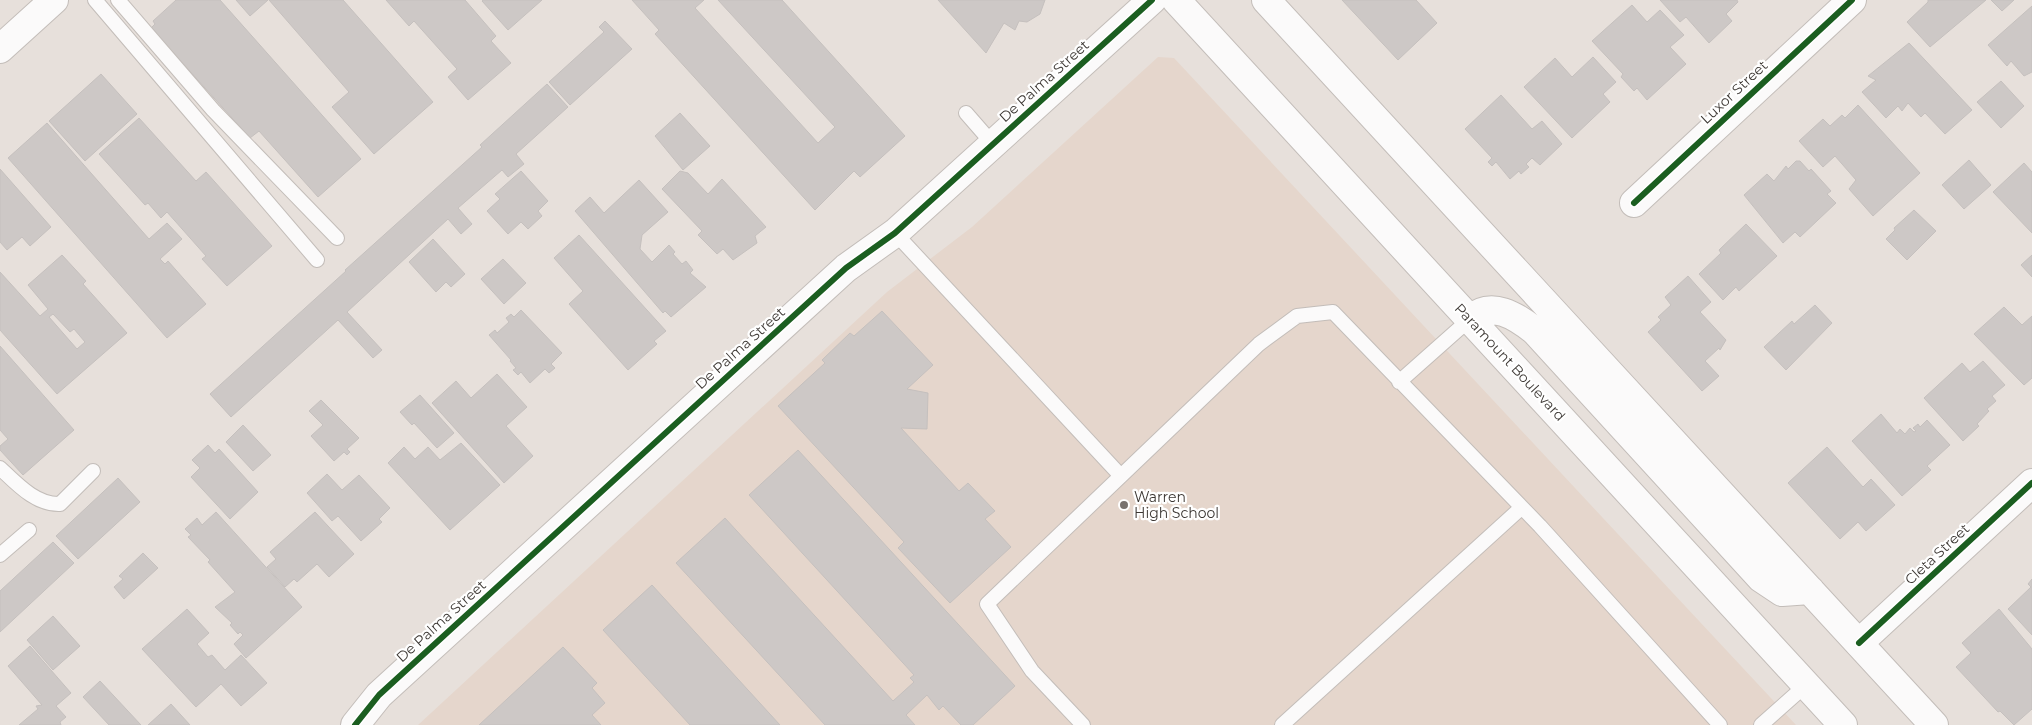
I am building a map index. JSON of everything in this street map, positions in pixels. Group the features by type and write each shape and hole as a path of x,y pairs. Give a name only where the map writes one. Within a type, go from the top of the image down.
{"main road":[{"path":"0,49 54,0"},
{"name":"De Palma Street","path":"355,725 379,694 850,265 895,233 1152,0"},
{"name":"Paramount Boulevard","path":"1176,0 1843,725"},
{"path":"1266,0 1934,725"},
{"name":"Luxor Street","path":"1634,203 1852,0"},
{"path":"1470,319 1476,314 1488,310 1500,311 1509,313 1535,331 1761,578 1782,592 1810,590"},
{"name":"Cleta Street","path":"1859,644 2032,483"}],"lane":[{"path":"95,0 317,260"},
{"path":"118,0 213,110 337,238"},
{"path":"966,114 993,144"},
{"path":"895,233 1120,475"},
{"path":"1083,725 1032,670 987,604 1259,344 1297,316 1333,312 1521,508 1720,725"},
{"path":"1399,382 1470,319"},
{"path":"0,468 39,501 48,504 60,504 93,471"},
{"path":"1282,725 1521,508"},
{"path":"0,555 29,530"},
{"path":"1761,725 1806,685"}],"shaded area":[{"name":"Warren High School","path":"1158,57 1174,58 1796,725 418,725 887,292 972,227"}],"building":[{"path":"176,0 220,0 361,159 318,197 259,131 250,138 151,28 155,24 153,21"},
{"path":"236,0 268,0 250,16"},
{"path":"269,0 343,0 433,102 374,154 332,107 349,92"},
{"path":"386,0 465,0 496,36 491,41 511,63 468,100 448,77 457,69 414,21 409,26"},
{"path":"483,0 542,0 508,30"},
{"path":"632,0 704,0 695,8 818,143 835,127 718,0 782,0 905,136 860,177 854,171 815,210 655,34 659,30"},
{"path":"938,0 1045,0 1040,14 1027,22 1019,21 1015,30 1004,23 986,53"},
{"path":"1342,0 1416,0 1437,23 1398,60"},
{"path":"1660,0 1737,0 1738,2 1726,14 1732,21 1709,43 1686,17 1680,22"},
{"path":"1928,0 1986,0 1930,47 1907,22"},
{"path":"1991,0 2014,0 2002,11"},
{"path":"1632,5 1647,22 1660,10 1684,35 1670,47 1686,64 1647,100 1637,88 1634,91 1621,77 1623,74 1592,41"},
{"path":"2032,6 2032,72 2024,76 2011,61 2007,66 1988,45"},
{"path":"605,21 632,49 570,105 549,82 604,32 599,27"},
{"path":"1909,43 1972,110 1945,134 1925,113 1921,117 1908,103 1902,111 1898,106 1886,118 1862,92 1876,80 1868,76"},
{"path":"1593,57 1616,82 1603,94 1610,102 1572,138 1524,87 1555,58 1572,77"},
{"path":"101,74 137,114 85,161 49,121"},
{"path":"2001,81 2024,106 2001,128 1977,102"},
{"path":"547,84 568,107 516,154 524,164 508,177 502,170 458,208 472,224 461,234 448,219 347,312 382,350 373,358 338,320 231,417 210,394 482,147 480,145"},
{"path":"1501,95 1532,129 1542,121 1562,144 1540,165 1532,158 1526,164 1529,167 1521,174 1519,171 1510,179 1496,162 1492,166 1488,162 1492,158 1465,129"},
{"path":"1858,105 1920,173 1873,216 1849,189 1856,180 1835,156 1823,167 1799,141 1823,119 1830,126 1842,115 1845,118"},
{"path":"680,113 710,146 683,170 655,136"},
{"path":"139,118 196,181 206,172 272,246 227,286 202,259 206,256 167,212 161,218 148,203 145,205 99,154"},
{"path":"47,123 149,239 167,223 182,239 160,259 165,264 168,261 206,304 167,338 8,158"},
{"path":"1969,160 1991,185 1964,209 1942,185"},
{"path":"1796,161 1800,161 1809,171 1811,169 1831,191 1827,194 1836,203 1800,237 1795,232 1783,243 1744,195 1767,174 1774,181 1786,166 1788,169"},
{"path":"2024,163 2032,172 2032,233 1993,192"},
{"path":"0,169 51,227 30,246 22,237 7,250 0,242"},
{"path":"521,171 548,201 538,211 542,216 528,229 521,222 508,234 487,211 500,199 495,194"},
{"path":"680,171 688,173 708,194 722,179 766,227 755,236 757,243 733,260 723,249 717,254 698,235 702,231 662,189"},
{"path":"639,180 668,212 642,235 640,249 652,262 669,245 675,252 673,254 682,264 686,261 693,270 690,273 706,287 671,317 665,311 663,313 575,211 590,197 604,213"},
{"path":"1914,210 1936,231 1907,260 1886,239 1895,230 1894,228"},
{"path":"1746,224 1777,256 1739,291 1736,287 1723,300 1699,274 1721,253 1719,250"},
{"path":"579,235 666,331 654,341 657,344 628,370 569,304 583,291 554,258"},
{"path":"433,239 465,274 451,287 446,282 436,292 409,262"},
{"path":"62,255 86,281 83,284 127,333 57,394 0,330 0,272 40,316 48,309 28,285","holes":["53,314 70,332 74,329 85,342 77,349 49,317"]},
{"path":"2032,255 2032,277 2021,265"},
{"path":"503,259 526,283 504,304 481,279"},
{"path":"1688,276 1711,302 1700,312 1726,340 1720,350 1719,348 1705,361 1719,376 1702,391 1648,332 1661,320 1658,317 1671,305 1665,297"},
{"path":"1815,305 1832,323 1786,370 1764,347 1792,321 1794,324"},
{"path":"2004,307 2022,325 2032,316 2032,378 2024,385 1974,334"},
{"path":"521,310 562,353 551,364 555,368 549,373 545,369 530,383 521,372 518,375 513,370 516,368 511,360 489,335 495,330 497,333 509,322 506,318 511,314 514,317"},
{"path":"882,311 933,365 907,389 928,393 927,429 901,428 959,491 968,483 995,511 985,519 1011,547 950,603 898,548 904,542 778,406 825,363 822,360 850,333 854,336"},
{"path":"0,346 74,430 23,475 0,450 0,446 8,439 0,430"},
{"path":"1983,361 2005,385 1992,396 1996,401 1987,409 1989,411 1977,424 1979,426 1963,441 1924,398 1962,363 1970,372"},
{"path":"497,374 527,407 506,426 533,456 504,483 432,403 456,381 471,398"},
{"path":"420,395 454,433 437,448 414,423 412,425 400,412"},
{"path":"321,400 359,438 347,449 350,452 347,455 344,452 334,461 311,436 323,425 309,411"},
{"path":"1881,414 1897,433 1900,429 1905,434 1910,428 1914,432 1916,431 1913,428 1918,424 1920,427 1927,420 1950,445 1927,466 1931,470 1902,496 1852,441"},
{"path":"243,425 271,455 253,471 226,442"},
{"path":"461,443 500,485 450,530 388,463 404,447 415,459 428,447 440,460"},
{"path":"208,445 215,453 219,449 258,492 230,519 191,477 200,468 192,460"},
{"path":"1827,447 1863,487 1871,479 1895,505 1866,531 1858,522 1840,539 1788,483"},
{"path":"798,450 1015,686 973,725 961,725 943,706 939,710 927,695 906,715 915,725 825,725 676,563 725,518 893,701 914,682 910,678 914,675 749,495"},
{"path":"327,474 342,490 359,475 390,508 379,519 382,522 361,541 338,516 332,521 307,493"},
{"path":"118,478 140,502 78,559 56,536"},
{"path":"216,512 302,607 246,658 234,644 243,635 240,632 238,634 230,625 232,623 215,607 235,592 208,562 210,560 188,537 191,535 185,529 197,518 202,525"},
{"path":"315,512 354,554 329,577 317,564 297,582 294,579 285,587 267,567 276,559 270,552"},
{"path":"53,542 74,563 0,632 0,591"},
{"path":"143,553 158,568 124,599 114,587 123,579 119,576"},
{"path":"2032,579 2032,635 2008,609 2031,587 2028,584"},
{"path":"652,585 780,725 690,725 603,630"},
{"path":"187,609 209,633 197,644 208,657 212,655 225,670 241,655 267,683 241,706 221,684 196,707 142,649"},
{"path":"1999,609 2032,649 2032,709 2014,725 2000,711 1998,712 1956,667 1971,653 1962,643"},
{"path":"53,616 80,646 53,670 27,640"},
{"path":"30,646 71,693 56,706 66,717 60,722 61,725 19,725 38,709 36,706 42,705 8,666"},
{"path":"563,647 597,683 592,688 605,703 592,715 601,725 479,725"},
{"path":"100,681 141,725 109,725 83,697"},
{"path":"171,704 190,725 148,725"}],"cycle path":[{"path":"355,725 379,695 846,268 895,233 1152,0"},
{"path":"1634,203 1852,0"},
{"path":"1859,643 2032,483"}],"place":[{"name":"Warren High School","path":"1124,505"}]}
